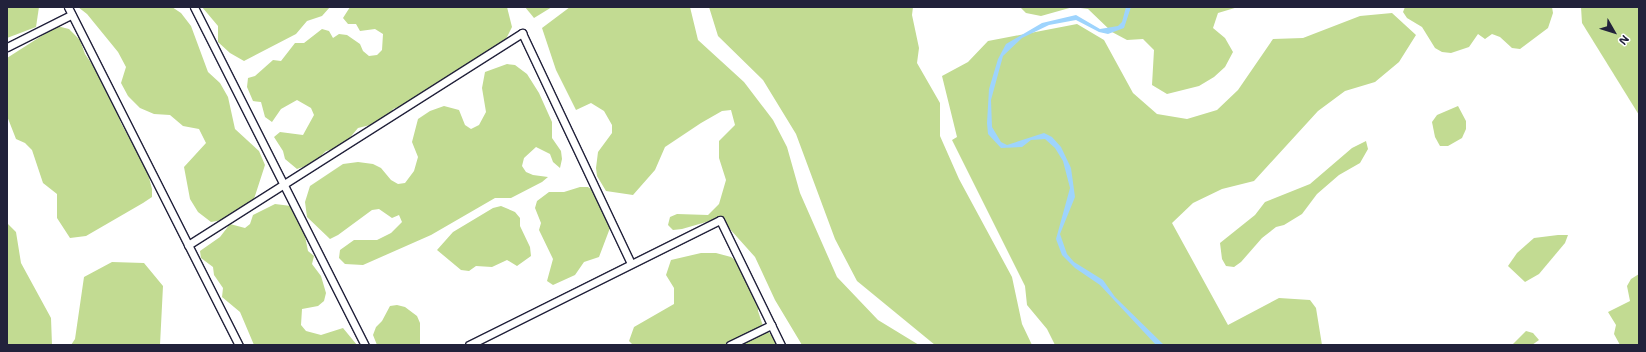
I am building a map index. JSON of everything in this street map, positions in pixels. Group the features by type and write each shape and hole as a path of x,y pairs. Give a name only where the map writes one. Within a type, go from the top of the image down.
{"street":[{"path":"68,7 239,345"},
{"path":"194,7 285,183 365,345"},
{"path":"7,47 71,15"},
{"path":"188,245 522,33 631,264"},
{"path":"469,345 480,343 631,264 720,220 781,345"},
{"path":"730,345 771,325"}],"green space":[{"path":"7,7 39,7 36,27 7,38"},
{"path":"78,7 172,7 181,13 191,26 208,72 220,83 228,97 235,129 259,151 265,165 254,199 228,219 211,222 198,212 190,199 184,167 206,143 199,129 183,126 170,115 154,114 140,108 128,96 121,83 126,67 118,52 87,14"},
{"path":"202,7 330,7 322,16 307,21 296,34 244,61 230,53 218,42 218,26"},
{"path":"350,7 507,7 512,27 505,41 407,104 393,109 390,116 382,122 358,128 342,147 326,151 312,164 297,169 285,159 283,151 274,137 280,132 303,135 314,115 311,108 297,100 281,109 272,122 265,117 261,102 253,101 247,87 248,78 255,76 273,60 281,61 295,43 304,43 322,29 329,31 333,38 339,34 347,35 360,44 363,51 369,56 377,55 382,50 383,34 375,29 360,31 356,24 348,24 343,18"},
{"path":"525,7 552,7 534,18"},
{"path":"570,7 690,7 698,40 744,82 773,120 787,147 800,193 837,277 878,320 919,345 802,345 775,300 755,257 720,218 682,229 673,230 668,225 670,217 677,214 708,215 719,204 726,180 719,158 719,141 735,125 731,110 722,111 665,147 655,170 633,195 606,191 597,176 596,168 598,152 612,133 612,125 604,111 591,103 576,110 556,70 542,28"},
{"path":"709,7 913,7 912,15 919,48 917,63 940,103 940,136 959,179 1012,277 1022,324 1032,345 935,345 857,281 835,239 796,134 763,80 718,36"},
{"path":"1020,7 1073,7 1041,16 1026,13"},
{"path":"1073,7 1238,7 1218,13 1213,28 1225,38 1233,52 1225,67 1214,77 1199,86 1167,94 1152,85 1154,50 1143,39 1127,40 1112,32 1088,9"},
{"path":"1405,7 1552,7 1553,13 1548,28 1520,49 1512,48 1500,37 1492,34 1485,39 1478,34 1469,47 1451,53 1442,52 1435,48 1422,27 1407,18 1403,12"},
{"path":"1581,7 1639,7 1639,115 1582,23"},
{"path":"1392,13 1416,35 1399,62 1375,82 1345,91 1318,111 1254,181 1222,189 1193,203 1172,223 1228,325 1279,298 1310,300 1316,308 1322,345 1055,345 1047,329 1027,305 1025,286 952,140 957,137 942,76 968,62 988,41 1077,24 1104,40 1133,93 1157,114 1187,119 1217,110 1238,90 1273,39 1303,38 1360,16"},
{"path":"57,26 69,29 80,40 85,54 107,86 121,123 147,170 152,189 152,197 143,203 86,236 70,238 57,218 57,194 43,183 32,150 25,143 16,139 7,116 7,58"},
{"path":"507,64 515,65 527,74 539,93 552,122 552,138 561,151 562,159 560,168 553,162 550,154 536,147 524,158 522,166 526,172 533,175 548,177 542,182 511,198 495,198 431,235 363,265 345,264 339,258 340,250 354,240 377,240 391,233 402,222 399,215 392,218 379,209 372,210 338,235 330,239 307,217 305,202 310,186 343,164 358,162 373,164 381,168 391,180 398,184 405,183 414,171 418,157 412,142 418,119 430,111 444,106 459,110 465,125 471,129 479,125 486,112 482,88 485,72"},
{"path":"1458,106 1466,121 1466,129 1462,138 1448,146 1440,146 1435,137 1432,122 1437,115"},
{"path":"1366,141 1368,149 1360,163 1339,175 1317,194 1302,214 1284,225 1276,227 1262,238 1241,262 1234,267 1226,266 1222,259 1220,243 1255,215 1265,202 1310,184 1352,148"},
{"path":"580,187 588,187 595,192 610,228 599,257 584,262 575,275 553,285 547,281 553,259 539,230 541,223 535,208 537,201 549,192 564,192"},
{"path":"275,204 291,206 297,221 303,226 308,251 314,256 312,264 321,276 326,293 324,301 318,306 302,309 301,325 306,331 321,335 343,328 357,345 254,345 240,312 222,297 223,288 214,275 213,267 201,258 200,251 220,237 230,224 245,228 250,224 253,215"},
{"path":"501,206 515,212 520,218 520,226 530,247 531,256 517,266 507,260 492,267 476,266 469,271 461,270 437,250 453,232 493,208"},
{"path":"7,223 16,232 21,263 51,318 52,345 7,345"},
{"path":"1568,235 1565,243 1539,274 1525,282 1508,266 1517,253 1534,238"},
{"path":"701,253 716,253 731,257 744,267 753,280 759,295 758,311 763,326 780,345 633,345 629,341 634,327 674,304 674,288 666,275 671,260"},
{"path":"112,262 144,263 163,286 160,345 71,345 75,339 84,277"},
{"path":"1639,274 1639,345 1620,345 1614,334 1616,325 1608,312 1630,301 1627,286 1631,279"},
{"path":"397,305 405,307 417,316 420,323 420,345 377,345 373,335 376,327 382,321 390,306"},
{"path":"1526,331 1533,333 1539,340 1532,345 1512,345"}],"water":[{"path":"1126,7 1131,7 1124,28 1108,34 1099,32 1076,20 1049,25 1022,38 1003,56 991,100 992,127 1001,142 1007,145 1044,133 1052,137 1061,147 1071,168 1075,197 1060,234 1067,254 1074,262 1103,280 1115,297 1164,345 1156,345 1100,285 1075,268 1062,255 1056,239 1070,188 1063,161 1055,148 1045,139 1031,140 1022,147 1001,148 988,134 987,123 989,89 998,59 1006,44 1042,23 1076,15 1100,29 1118,26 1122,22"}]}
